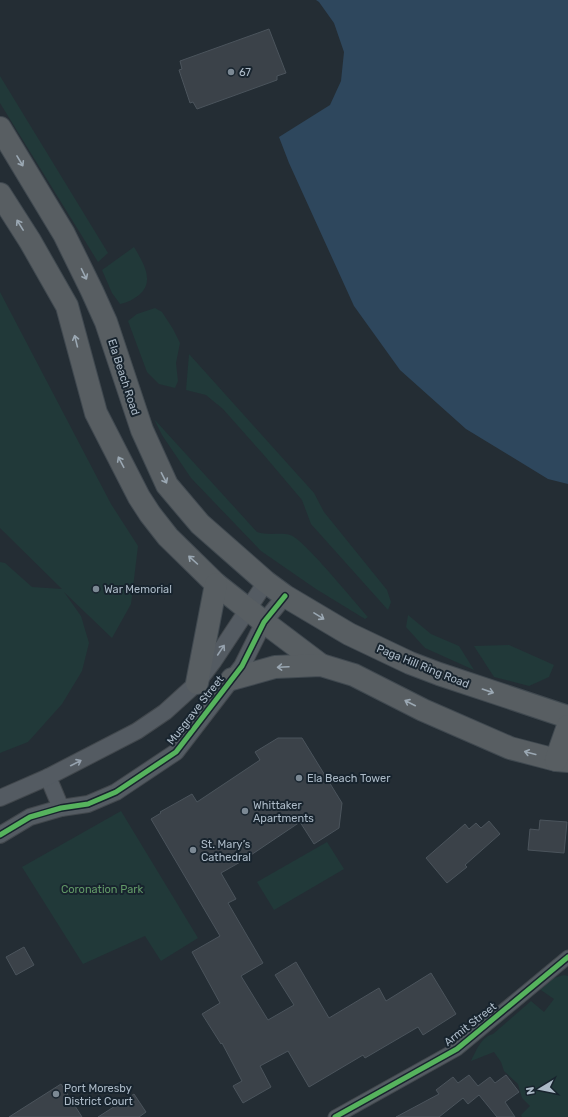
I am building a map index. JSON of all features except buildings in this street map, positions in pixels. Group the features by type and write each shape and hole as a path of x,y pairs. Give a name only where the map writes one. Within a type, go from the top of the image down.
{"highway":[{"name":"Ela Beach Road","path":"0,128 64,234 92,291 106,322 142,430 168,485 200,524 266,582 285,596"},
{"path":"0,194 30,241 67,306 96,413 140,497 150,514 168,536 216,584 256,616 331,667 354,675 423,710 510,748 562,761 568,726"},
{"path":"197,684 216,584"},
{"name":"Paga Hill Ring Road","path":"285,596 349,634 410,663 568,717"},
{"path":"232,680 275,668 331,667"}],"street":[{"name":"Musgrave Street","path":"0,835 30,817 61,808 88,804 116,792 176,752 242,666 266,582"},
{"name":"Musgrave Street","path":"0,798 15,790 48,777 137,731 165,712 197,684 256,616 285,596"},
{"path":"48,777 61,808"},
{"name":"Armit Street","path":"335,1117 457,1049 568,957"}],"green space":[{"path":"0,76 108,253 98,262 0,103"},
{"path":"134,247 144,265 147,284 139,295 130,301 120,304 112,293 102,270"},
{"path":"0,292 111,504 138,546 131,604 112,638 64,592 81,616 89,643 82,671 62,704 28,742 0,753 0,562 5,563 32,587 62,589 0,528"},
{"path":"155,308 162,312 180,343 176,363 178,381 175,388 159,384 147,372 128,321 137,314"},
{"path":"189,354 314,493 324,512 387,590 391,602 388,610 311,524 302,500 223,409 206,395 186,390"},
{"path":"154,419 257,532 266,534 286,534 297,539 329,572 368,617 365,619 316,589 261,551 191,478 162,435"},
{"path":"408,615 431,634 459,646 474,670 425,648 406,627"},
{"path":"509,645 554,665 549,677 529,686 494,677 474,646"},
{"name":"Coronation Park","path":"121,811 198,938 161,961 145,936 83,964 22,867"},
{"path":"327,842 344,869 274,910 257,882"},
{"path":"564,975 568,976 568,1117 522,1117 521,1115 530,1106 522,1098 518,1084 504,1071 501,1062 494,1052 471,1061 479,1045 485,1038 493,1034 531,1001 544,1012 554,999 538,988 547,980"}],"water":[{"path":"316,0 568,0 568,484 548,479 466,429 400,370 354,306 289,163 279,137 330,105 341,81 344,52 334,23"}],"cycle path":[{"path":"0,835 30,817 61,808 88,804 116,792 176,752 242,666 264,622 285,596"},
{"path":"335,1117 457,1049 568,957"}],"place":[{"name":"67","path":"231,72"},
{"name":"War Memorial","path":"96,589"},
{"name":"Ela Beach Tower","path":"299,778"},
{"name":"Whittaker Apartments","path":"245,811"},
{"name":"St. Mary’s Cathedral","path":"193,850"},
{"name":"Port Moresby District Court","path":"56,1094"}]}
